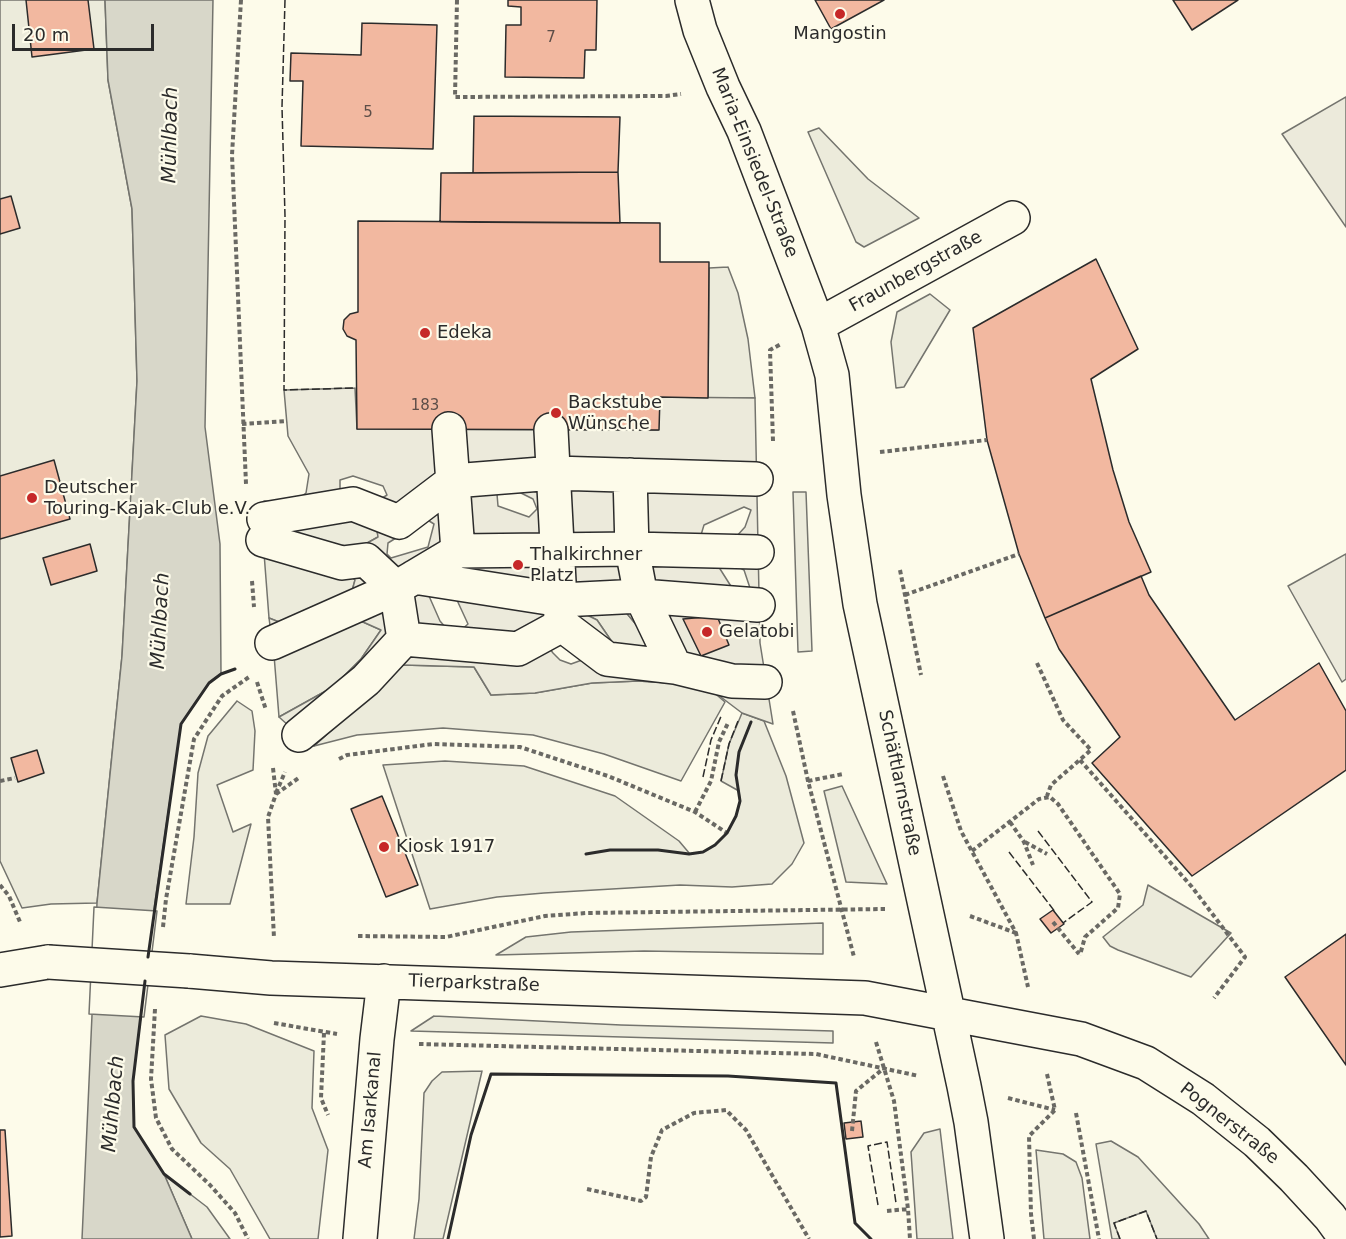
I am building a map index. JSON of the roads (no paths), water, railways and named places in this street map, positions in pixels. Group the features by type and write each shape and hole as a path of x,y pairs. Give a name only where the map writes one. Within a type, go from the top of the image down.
{"street":[{"name":"Maria-Einsiedel-Straße","path":"692,0 700,30 744,131 818,325"},
{"name":"Fraunbergstraße","path":"818,325 1013,218"},
{"name":"Schäftlarnstraße","path":"818,325 832,375 844,495 860,604 971,1122 987,1239"},
{"path":"449,429 458,551"},
{"path":"551,430 561,613 608,658 675,667 732,681 749,691"},
{"path":"366,560 399,522 453,481 554,473 756,479"},
{"path":"630,475 632,549 641,596 675,667"},
{"path":"399,522 353,504 264,530 342,563 366,560 405,582 561,613 641,596 758,605"},
{"path":"272,644 405,582 458,551 632,549 757,552"},
{"path":"299,735 366,680 404,639 405,582"},
{"path":"404,639 518,650 561,613"},
{"name":"Tierparkstraße","path":"0,970 48,962 271,978 865,998 947,1013"},
{"name":"Am Isarkanal","path":"360,1239 384,981"},
{"name":"Pognerstraße","path":"947,1013 1081,1039 1146,1063 1203,1099 1257,1142 1330,1217 1346,1239"}],"water":[{"name":"Mühlbach","path":"105,0 213,0 205,427 220,544 221,674 209,683 181,724 155,902 133,1081 134,1127 164,1174 192,1239 82,1239 97,903 122,656 137,381 132,209 108,80"}],"place":[{"name":"Mangostin","path":"840,14"},
{"name":"Edeka","path":"425,333"},
{"name":"Backstube Wünsche","path":"556,413"},
{"name":"Deutscher Touring-Kajak-Club e.V.","path":"32,498"},
{"name":"Thalkirchner Platz","path":"518,565"},
{"name":"Gelatobi","path":"707,632"},
{"name":"Kiosk 1917","path":"384,847"}]}
